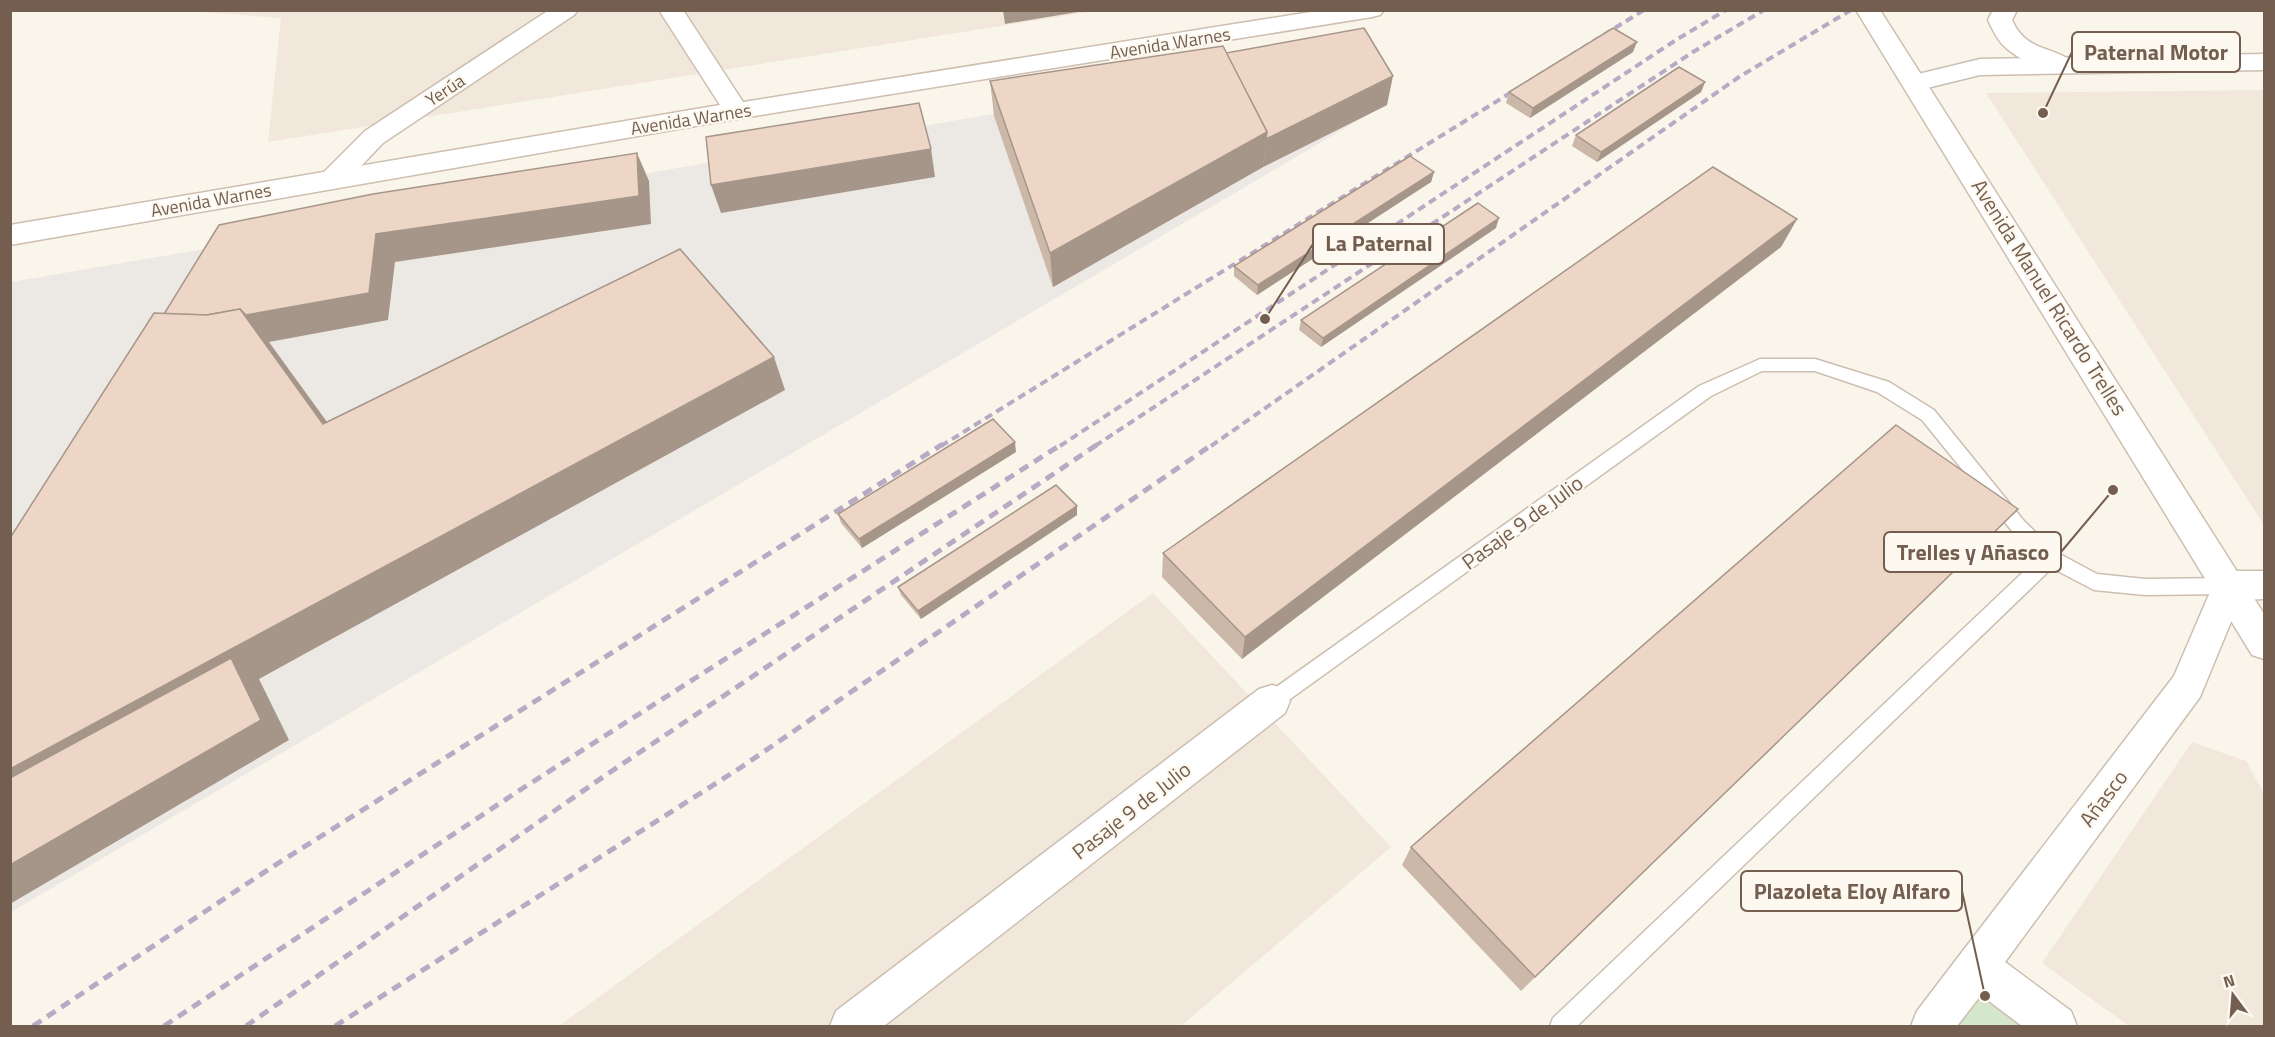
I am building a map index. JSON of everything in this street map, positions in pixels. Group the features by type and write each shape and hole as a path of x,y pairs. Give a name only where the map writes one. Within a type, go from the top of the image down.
{"main road":[{"name":"Yerúa","path":"333,179 374,137 566,10"},
{"path":"671,10 736,111"},
{"name":"Avenida Warnes","path":"10,235 736,111 1247,20 1372,10"},
{"name":"Avenida Manuel Ricardo Trelles","path":"1868,10 2247,585 2265,644"},
{"path":"2005,10 2000,20 2004,32 2014,44 2030,53 2061,64"},
{"path":"1915,83 1980,67 2265,62"},
{"name":"Añasco","path":"1932,1026 2187,686 2247,585"},
{"name":"Pasaje 9 de Julio","path":"851,1026 1272,701"},
{"path":"1976,966 2056,1026"}],"lane":[{"name":"Pasaje 9 de Julio","path":"1272,701 1705,391 1760,365 1815,364 1883,387 1928,415 2018,526 2050,558 2094,582 2145,587 2247,585"},
{"path":"1561,1026 2050,558"}],"shaded area":[{"path":"188,11 1095,11 268,142 281,18"},
{"path":"1367,50 1388,103 11,912 11,282"},
{"path":"2264,90 2264,525 1986,93"},
{"path":"1153,593 1391,847 1181,1026 559,1026"},
{"path":"2192,742 2246,761 2264,794 2264,1026 2129,1026 2042,963"}],"green space":[{"path":"1976,966 2056,1026 1932,1026"}],"building":[{"path":"1364,28 1393,76 1266,139 1267,132 1226,53"},
{"path":"1613,28 1637,42 1533,108 1509,92"},
{"path":"1223,46 1267,132 1050,253 990,81"},
{"path":"1679,67 1705,82 1601,152 1576,135"},
{"path":"919,103 931,149 711,185 706,137"},
{"path":"637,153 639,196 376,234 369,293 246,315 240,309 207,315 164,314 219,225 373,194"},
{"path":"1410,156 1434,172 1258,285 1234,266"},
{"path":"1713,167 1797,219 1245,637 1163,553"},
{"path":"1478,203 1499,218 1323,338 1301,320"},
{"path":"680,249 774,357 10,769 10,538 154,313 207,315 240,309 323,424"},
{"path":"993,419 1015,442 859,539 838,514"},
{"path":"1896,425 2018,509 1535,977 1411,847"},
{"path":"1056,485 1077,506 918,611 898,587"},
{"path":"231,658 261,720 10,865 10,778"}],"railway":[{"path":"941,446 1644,10"},
{"path":"1060,446 1676,40 1726,10"},
{"path":"1096,445 1693,52 1764,10"},
{"path":"1211,446 1739,77 1851,10"},
{"path":"33,1026 269,869 943,444"},
{"path":"164,1026 520,790 1062,444"},
{"path":"335,1026 740,768 1213,444"},
{"path":"246,1026 603,777 1096,445"}],"place":[{"name":"Paternal Motor","path":"2043,113"},
{"name":"La Paternal","path":"1265,319"},
{"name":"Trelles y Añasco","path":"2113,490"},
{"name":"Plazoleta Eloy Alfaro","path":"1985,996"}]}
